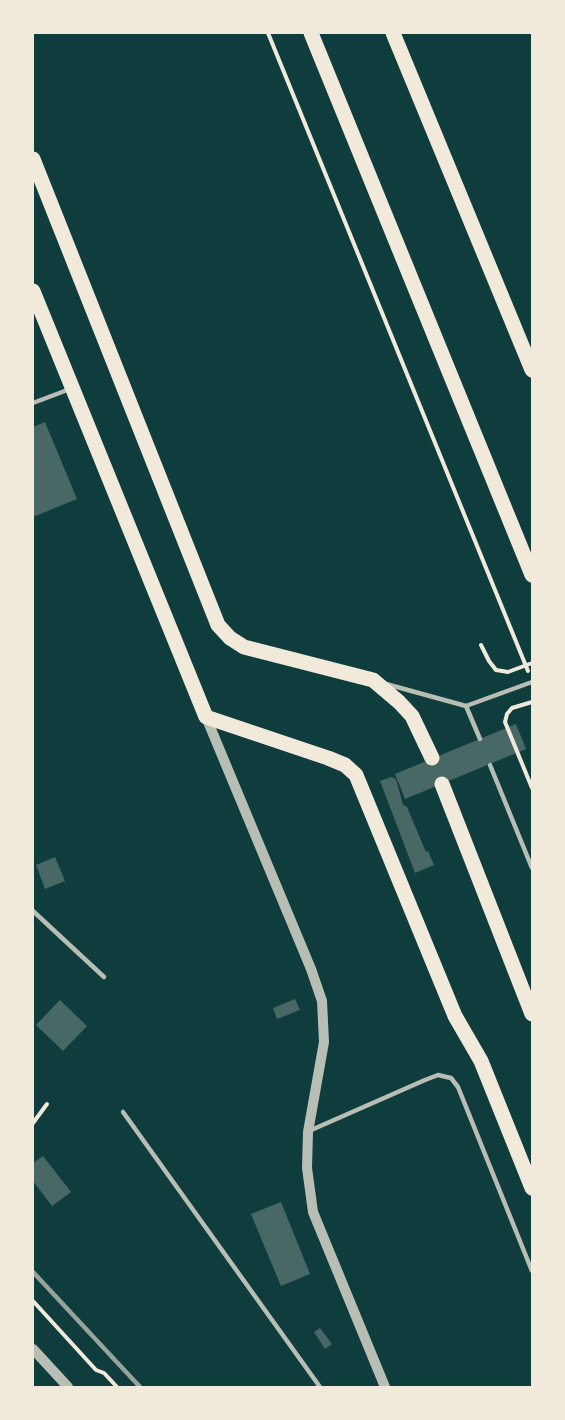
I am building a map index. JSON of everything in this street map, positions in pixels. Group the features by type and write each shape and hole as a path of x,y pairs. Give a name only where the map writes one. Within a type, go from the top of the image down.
{"main road":[{"path":"311,33 532,575"},
{"path":"393,33 532,370"},
{"path":"33,159 218,625 230,638 244,647 373,680 412,716 432,758"},
{"path":"33,291 206,717 328,758 345,765 356,775 455,1016 481,1061 532,1188"},
{"path":"442,784 532,1014"}],"street":[{"path":"206,717 311,969 322,1001 324,1042 308,1132 307,1168 312,1212 385,1387"},
{"path":"33,1349 68,1387"}],"lane":[{"path":"33,403 72,388"},
{"path":"373,680 466,706 532,682"},
{"path":"466,706 480,739"},
{"path":"490,765 532,868"},
{"path":"33,911 104,977"},
{"path":"308,1132 438,1075 451,1078 458,1087 532,1271"},
{"path":"123,1112 320,1387"}],"path":[{"path":"268,33 529,673"},
{"path":"481,645 496,670 508,672 532,663"},
{"path":"532,702 513,708 507,714 505,722 532,788"},
{"path":"33,1123 47,1104"},
{"path":"33,1301 96,1370 104,1373 117,1387"}],"building":[{"path":"45,422 77,499 33,517 33,427"},
{"path":"516,724 526,749 405,799 395,774"},
{"path":"391,777 396,779 403,805 407,807 434,865 415,873 380,781"},
{"path":"55,857 65,881 45,889 36,865"},
{"path":"295,999 300,1010 277,1019 273,1008"},
{"path":"60,1000 87,1026 63,1051 36,1025"},
{"path":"43,1156 71,1192 52,1206 33,1181 33,1163"},
{"path":"281,1202 310,1274 281,1286 251,1214"},
{"path":"320,1328 332,1344 325,1349 314,1332"}],"railway":[{"path":"33,1272 140,1387"}]}
